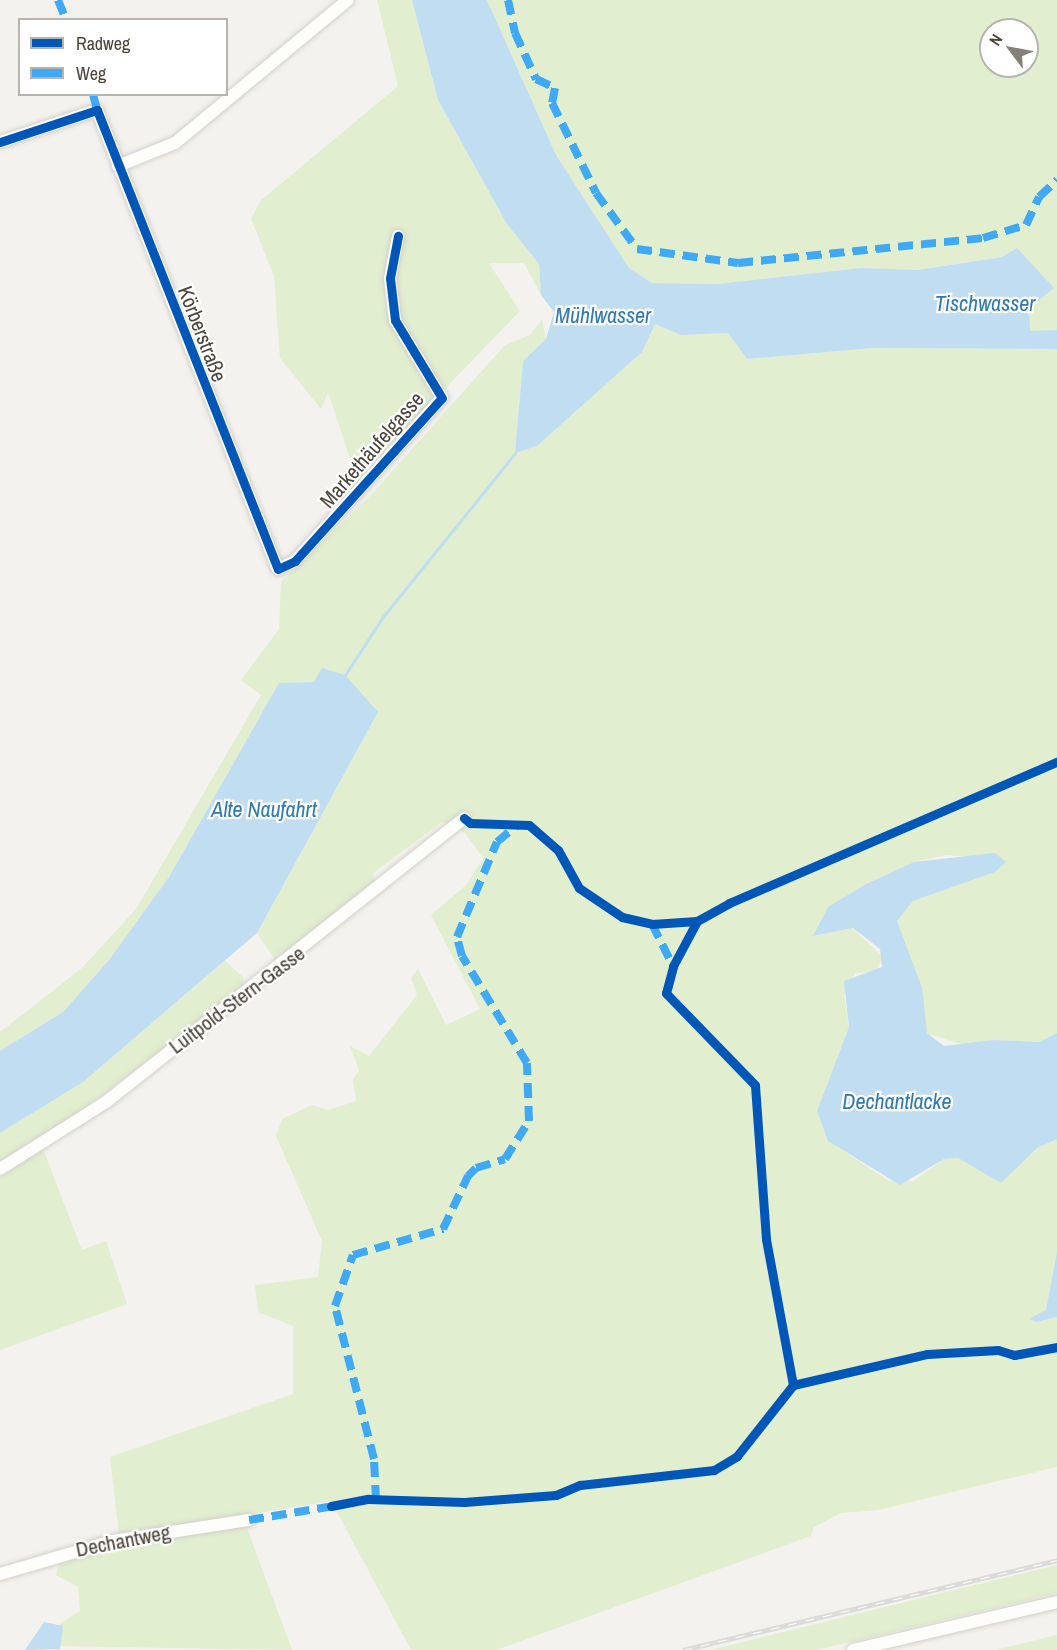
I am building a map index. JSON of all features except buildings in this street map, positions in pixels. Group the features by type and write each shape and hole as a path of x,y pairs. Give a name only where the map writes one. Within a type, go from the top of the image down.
{"street":[{"path":"118,166 175,143 348,0"},
{"name":"Körberstraße","path":"0,142 97,110 278,569"},
{"name":"Markethäufelgasse","path":"278,569 295,561 442,398 395,320 390,278 398,236"},
{"name":"Luitpold-Stern-Gasse","path":"0,1170 106,1102 464,818"},
{"name":"Dechantweg","path":"0,1574 112,1541 249,1520"},
{"path":"853,1650 1057,1602"}],"green space":[{"path":"377,0 412,0 438,100 507,224 539,264 541,295 524,263 489,263 520,311 357,480 328,392 321,409 280,358 274,276 251,219 260,201 398,86"},
{"path":"487,0 1057,0 1057,330 1030,332 1017,248 1002,257 918,270 861,268 718,284 652,283 629,268 556,155"},
{"path":"542,319 546,339 523,361 515,452 537,446 642,352 655,324 681,335 728,333 747,359 873,348 1057,349 1057,1033 1039,1042 993,1040 967,1046 926,1033 897,921 913,901 995,872 979,858 946,855 914,862 864,885 828,907 815,936 852,928 883,957 875,972 855,973 844,995 849,1027 817,1111 828,1141 889,1181 913,1181 944,1159 958,1158 1001,1183 1037,1148 1057,1139 1057,1251 1046,1310 1037,1322 1057,1317 1057,1467 878,1510 841,1513 814,1527 811,1536 496,1650 411,1650 331,1501 119,1536 110,1457 293,1394 293,1326 258,1312 255,1285 318,1277 322,1241 276,1136 282,1119 312,1105 328,1110 356,1101 353,1080 359,1070 350,1046 369,1056 417,995 411,978 418,969 446,1025 480,1009 431,915 467,884 483,858 465,833 442,822 372,874 376,881 276,961 257,933 378,712 314,682 279,683 169,877 109,960 63,1012 0,1051 0,1032 82,968 136,909 261,695 241,680 279,629 281,582 372,494 505,345 530,335"},
{"path":"225,961 243,977 245,989 40,1141 82,1250 106,1241 127,1304 0,1350 0,1133 83,1082"},
{"path":"246,1525 292,1650 58,1646 59,1624 80,1611 78,1587 56,1575 61,1558"},
{"path":"1057,1565 1057,1593 816,1650 710,1650"},
{"path":"1057,1635 1057,1650 995,1650"}],"water":[{"name":"Tischwasser","path":"412,0 487,0 556,155 629,268 652,283 718,284 861,268 918,270 1002,257 1017,248 1054,288 1029,308 1030,331 1057,330 1057,349 873,348 747,359 728,333 681,335 655,324 642,352 537,446 515,453 523,361 546,339 554,312 541,295 539,264 507,224 438,100"},
{"name":"Alte Naufahrt","path":"322,668 345,675 378,712 257,933 83,1082 0,1133 0,1051 63,1012 109,960 169,877 279,683 314,682"},
{"name":"Dechantlacke","path":"995,853 1006,862 995,872 913,901 897,921 922,988 927,1033 944,1046 993,1040 1039,1042 1057,1033 1057,1139 1037,1148 1001,1183 958,1158 944,1159 900,1185 828,1141 817,1111 849,1027 844,981 882,967 880,949 853,928 813,936 828,907 864,885 914,862"},
{"path":"1057,1251 1057,1317 1036,1322 1029,1319 1046,1310"},
{"path":"44,1622 63,1626 60,1649 25,1650"}],"waterway":[{"name":"Mühlwasser","path":"345,675 382,618 515,453"}],"railway":[{"path":"683,1650 1057,1560"}],"marked path":[{"path":"58,0 65,18"},
{"path":"508,0 515,33 536,79 555,88 552,103 596,193 637,249 738,263 983,238 1026,225 1039,197 1057,180"},
{"path":"94,96 97,110"},
{"path":"376,1500 374,1459 335,1306 353,1255 443,1229 468,1176 476,1168 505,1159 529,1121 527,1063 462,956 457,937 497,842 517,825"},
{"path":"652,924 673,966"},
{"path":"249,1520 334,1506"}],"cycle path":[{"path":"0,142 97,110 278,569 295,561 442,398 395,320 390,278 398,236"},
{"path":"793,1385 766,1239 755,1085 666,993 673,966 697,921 729,903 1057,762"},
{"path":"464,818 470,823 529,825 558,850 579,888 622,917 652,924 697,921"},
{"path":"331,1506 368,1499 464,1502 556,1495 580,1485 714,1470 737,1456 793,1385 927,1354 998,1350 1014,1355 1057,1347"}]}
